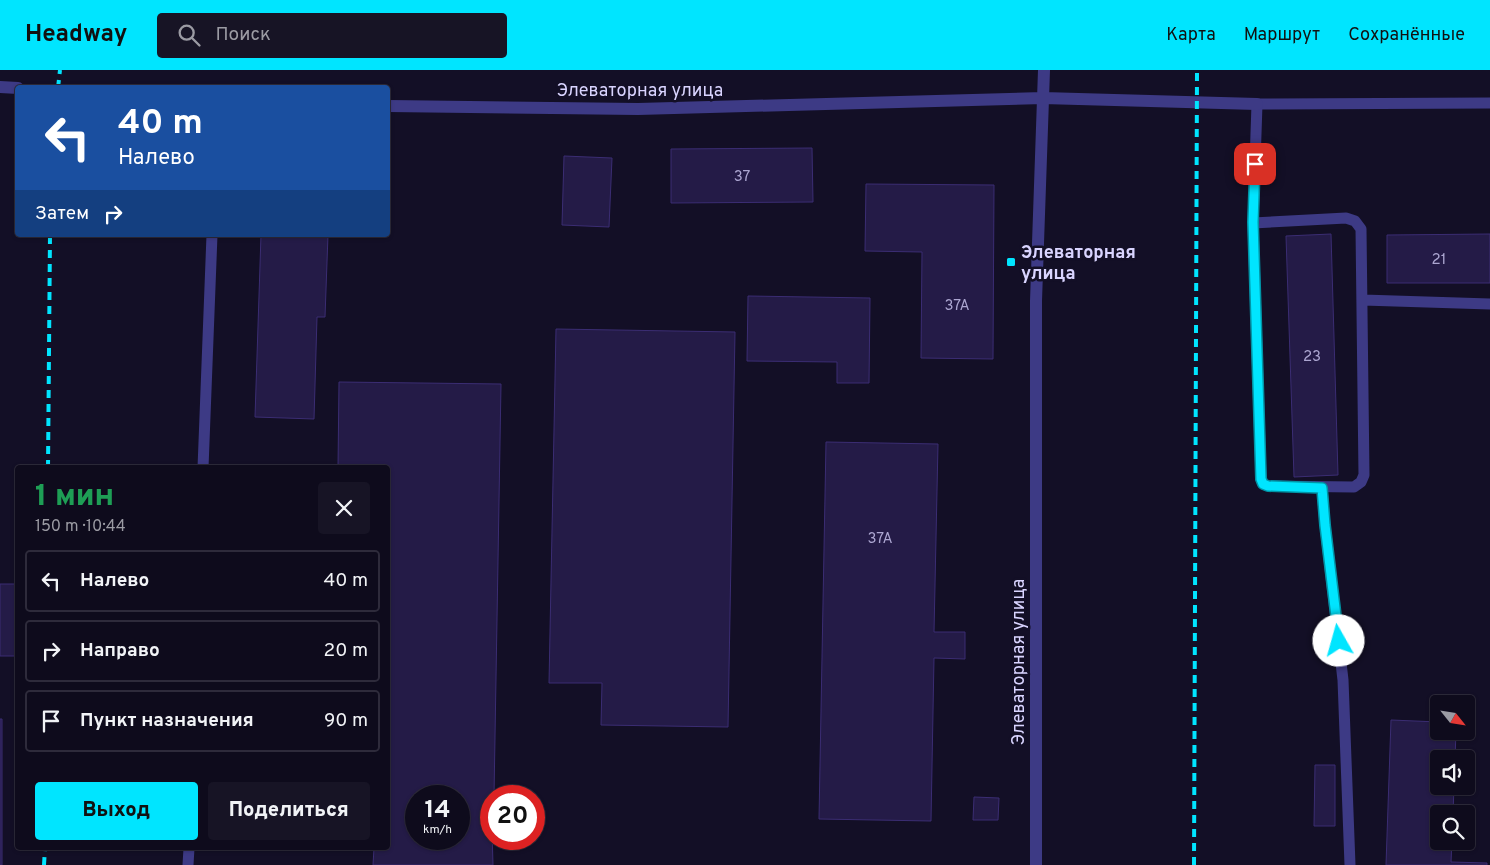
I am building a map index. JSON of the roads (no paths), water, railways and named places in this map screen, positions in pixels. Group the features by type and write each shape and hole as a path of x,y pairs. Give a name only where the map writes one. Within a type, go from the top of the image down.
{"street":[{"name":"Элеваторная улица","path":"1036,865 1036,301 1044,70"},
{"path":"0,88 15,88"},
{"name":"Элеваторная улица","path":"390,106 638,109 1043,98 1257,104"}],"lane":[{"path":"1253,222 1346,218 1355,221 1361,229 1364,475 1361,482 1354,487 1268,486 1263,484 1261,479 1253,222 1257,104 1490,104"},
{"path":"203,465 212,237"},
{"path":"1363,300 1490,304"},
{"path":"1322,488 1343,680 1350,865"},
{"path":"188,865 189,850"}],"railway":[{"path":"58,85 60,70"},
{"path":"1194,865 1197,70"},
{"path":"48,465 50,237"},
{"path":"44,865 45,850"}],"place":[{"name":"Элеваторная улица","path":"1011,262"}]}
